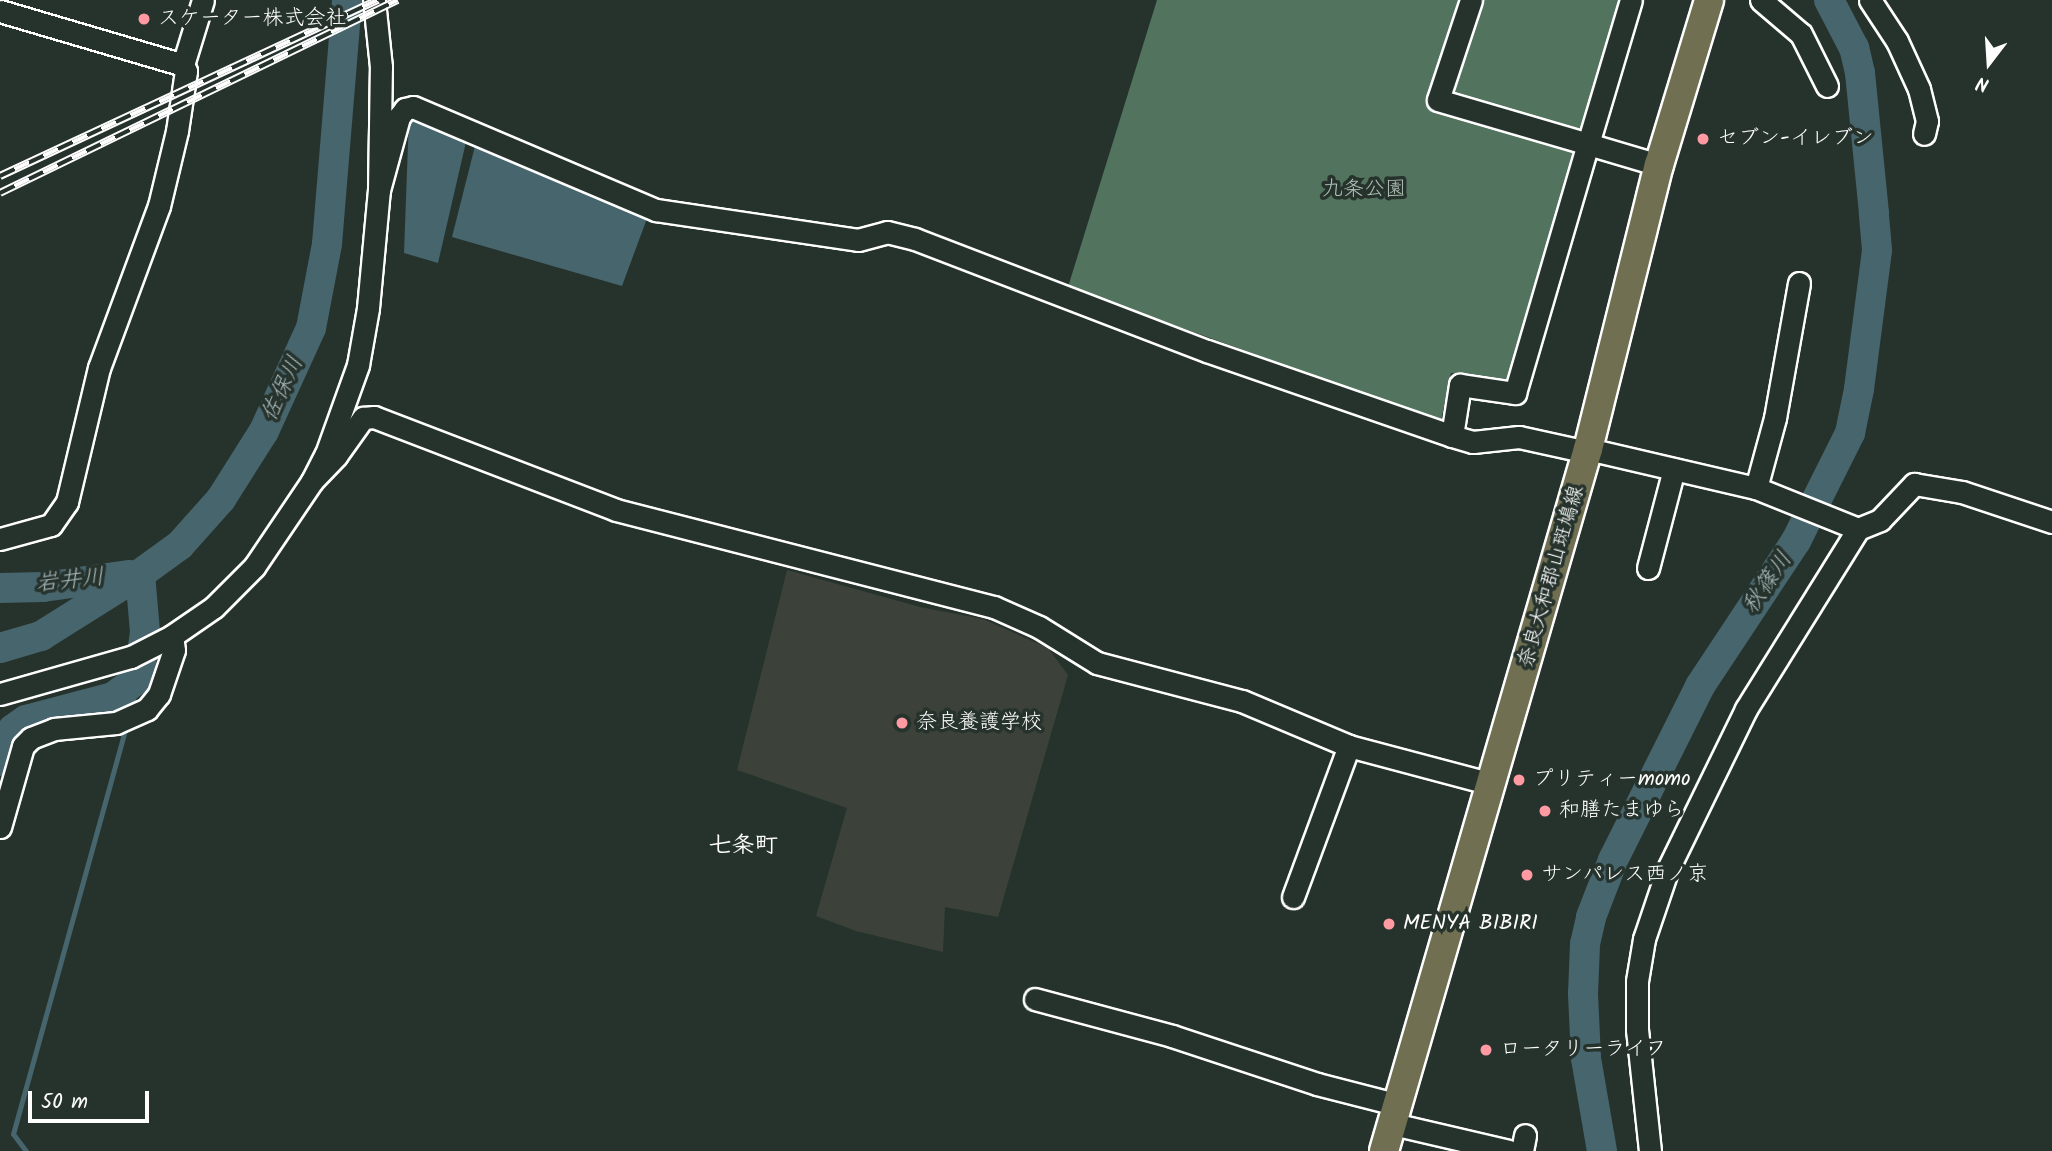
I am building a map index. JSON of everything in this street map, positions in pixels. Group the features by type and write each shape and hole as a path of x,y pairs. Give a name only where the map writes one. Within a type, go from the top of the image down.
{"main road":[{"name":"奈良大和郡山斑鳩線","path":"1384,1151 1588,451 1659,165 1709,0"}],"street":[{"path":"0,539 51,525 67,502 100,368 159,206 177,131 186,71 183,65 202,0"},
{"path":"313,481 326,454 358,365 370,295 379,190 381,67 374,0"},
{"path":"1471,0 1438,100 1659,165"},
{"path":"1452,436 1460,385 1515,393 1631,0"},
{"path":"1761,0 1801,34 1827,86"},
{"path":"1870,0 1897,41 1919,89 1927,121 1924,134"},
{"path":"0,11 183,65"},
{"path":"379,190 399,117 405,109 413,107 656,210 858,240 887,232 915,239 1208,351 1473,442 1519,437 1674,469 1782,496 1853,526 1880,520 1914,484 1962,492 2052,522"},
{"path":"1756,488 1776,418 1799,283"},
{"path":"0,694 131,657 166,639 214,607 254,567 313,481 336,456 363,418 374,417 617,510 994,607 1039,627 1097,663 1242,701 1349,746 1492,785"},
{"path":"1648,568 1674,469"},
{"path":"1650,1151 1637,1030 1637,981 1644,939 1667,871 1746,709 1853,526"},
{"path":"0,827 23,746 31,738 54,729 116,723 147,709 159,694 174,650 166,639"},
{"path":"1293,897 1349,746"},
{"path":"1035,999 1172,1036 1317,1084 1396,1115 1509,1151"}],"shaded area":[{"name":"奈良養護学校","path":"787,570 920,607 983,619 1048,648 1068,675 998,917 945,907 943,952 856,931 816,916 847,808 737,770"}],"green space":[{"name":"九条公園","path":"1157,0 1620,0 1508,381 1451,373 1441,421 1068,287"}],"water":[{"path":"409,117 449,130 466,142 438,263 404,253"},
{"path":"475,146 649,213 622,286 452,237"}],"waterway":[{"name":"佐保川","path":"0,648 41,636 140,574 180,545 221,499 264,431 311,328 327,244 347,0"},
{"name":"秋篠川","path":"1602,1151 1586,1058 1583,994 1585,944 1591,917 1613,860 1700,686 1796,541 1850,433 1859,389 1877,250 1860,73 1854,48 1829,0"},
{"path":"0,761 6,739 13,729 26,720 113,697 139,678 145,632 140,574"},
{"name":"岩井川","path":"0,588 43,587 130,575"},
{"path":"130,710 139,678"},
{"path":"26,1151 13,1134 126,726"}],"railway":[{"path":"0,176 378,0"},
{"path":"0,193 398,0"}],"place":[{"name":"スケーター株式会社","path":"144,19"},
{"name":"セブン-イレブン","path":"1703,139"},
{"name":"奈良養護学校","path":"902,723"},
{"name":"プリティーmomo","path":"1519,780"},
{"name":"和膳たまゆら","path":"1545,811"},
{"name":"サンパレス西ノ京","path":"1527,875"},
{"name":"MENYA BIBIRI","path":"1389,924"},
{"name":"ロータリーライフ","path":"1486,1050"}],"district":[{"name":"七条町","path":"743,846"}]}
